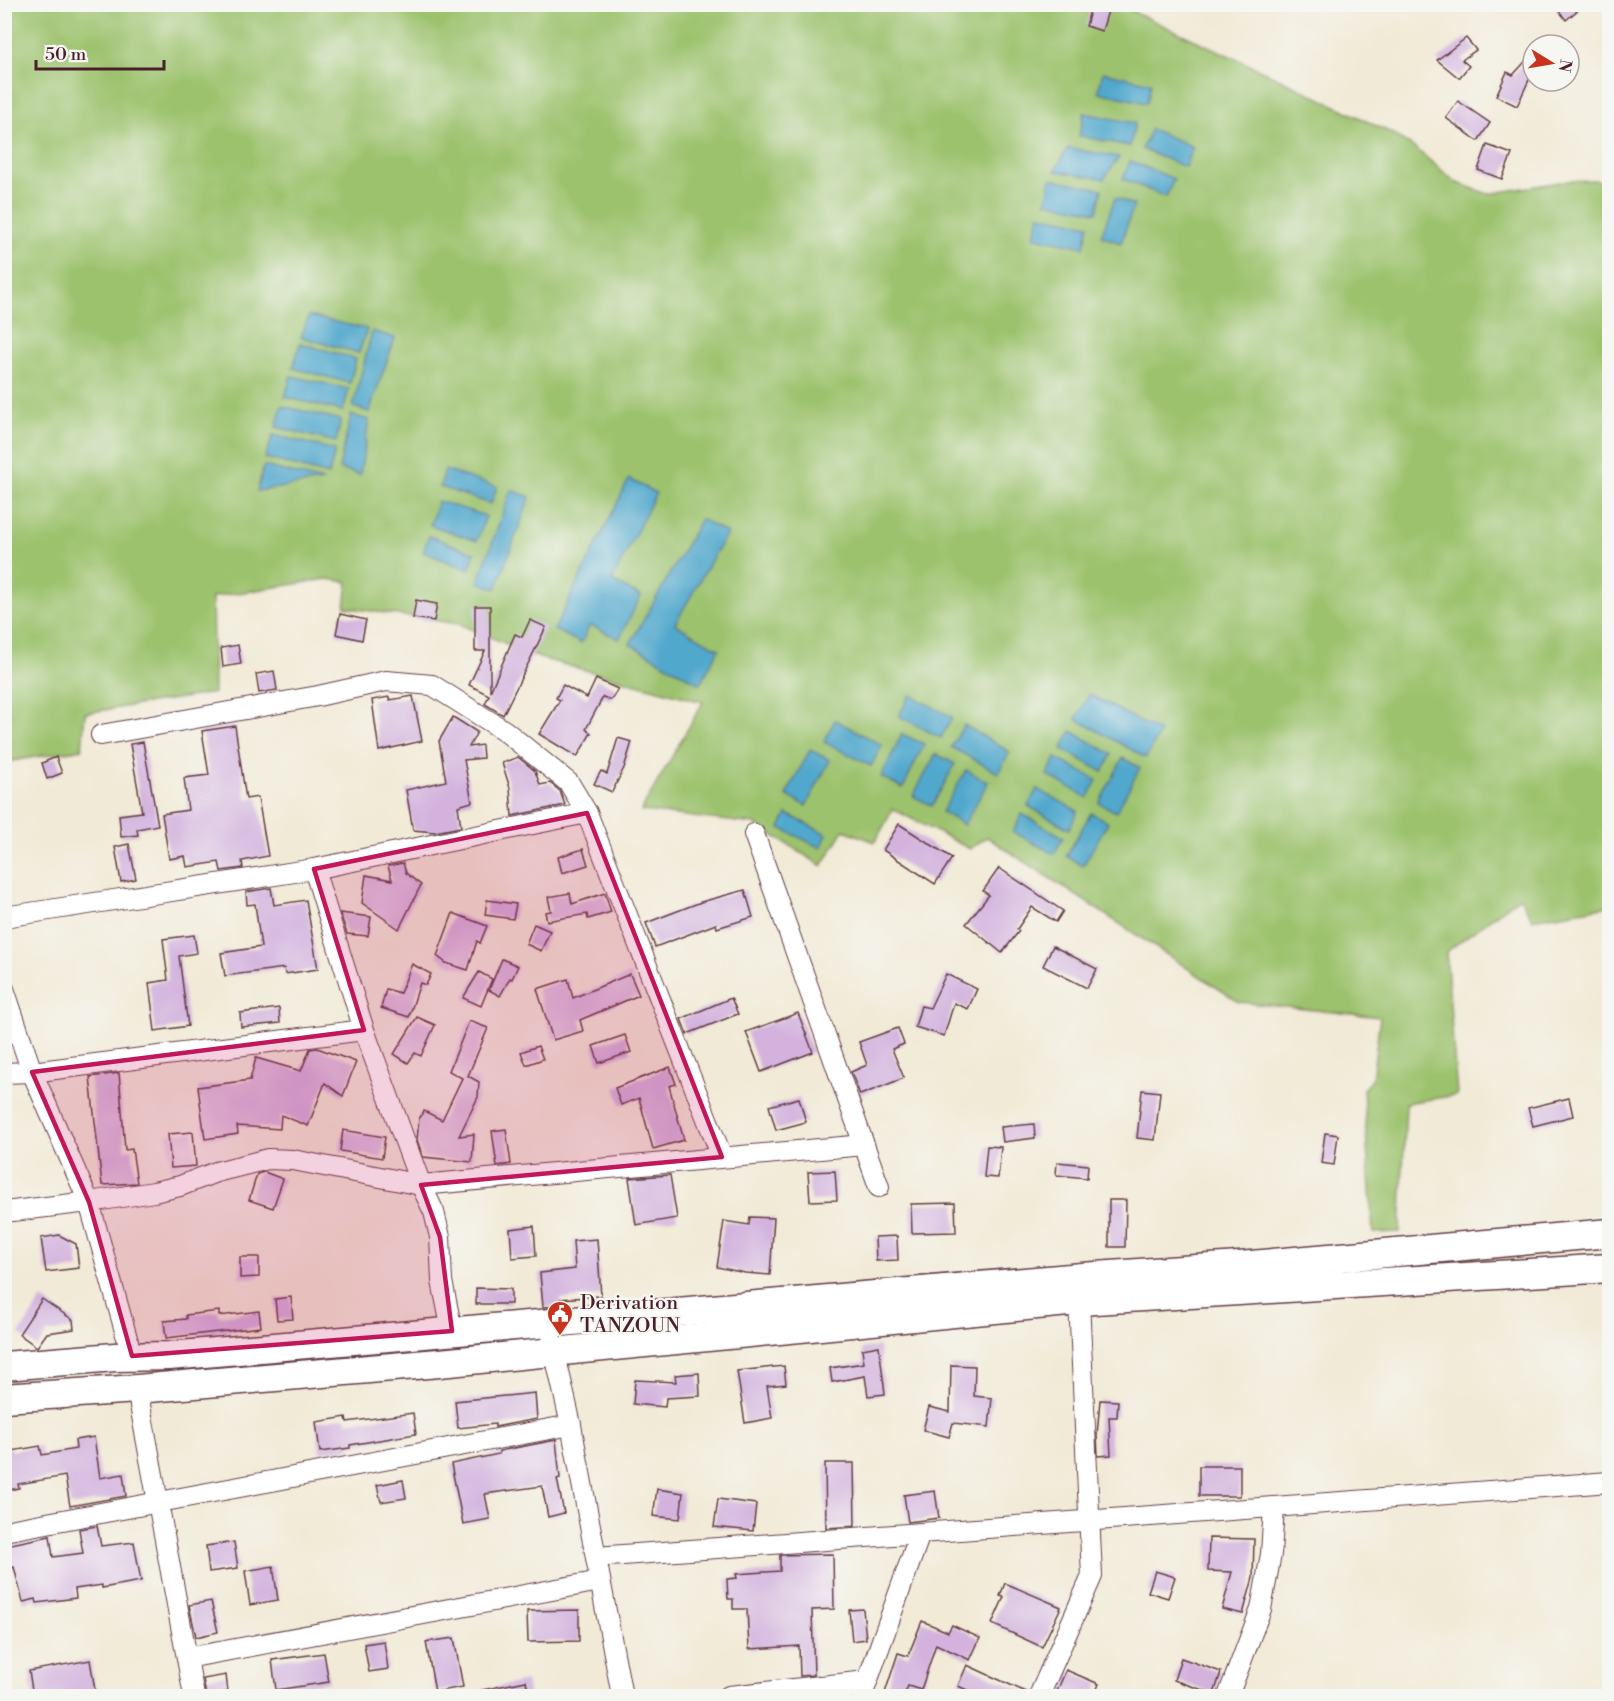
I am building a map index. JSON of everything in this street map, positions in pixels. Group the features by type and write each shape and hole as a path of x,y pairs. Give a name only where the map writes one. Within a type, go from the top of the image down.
{"highway":[{"path":"4,1366 132,1356 169,1356 1082,1276 1250,1265 1610,1233"},
{"path":"4,1398 138,1389 555,1352 1079,1301 1610,1268"}],"street":[{"path":"100,735 318,696 387,681 432,685 504,731 568,783 586,813 722,1157"},
{"path":"4,917 314,869 586,813"},
{"path":"754,834 879,1187"},
{"path":"314,869 364,1030 421,1185 434,1212 440,1238 442,1281 452,1331"},
{"path":"4,989 32,1072 89,1202 132,1356"},
{"path":"4,1073 32,1072 364,1030"},
{"path":"4,1212 154,1192 180,1186 216,1172 268,1159 293,1161 421,1185 864,1145"},
{"path":"1039,1696 1092,1576 1079,1301"},
{"path":"548,1324 571,1425 622,1696"},
{"path":"138,1389 194,1696"},
{"path":"4,1531 571,1425"},
{"path":"596,1557 1610,1482"},
{"path":"1228,1696 1261,1610 1271,1554 1274,1507"},
{"path":"729,1696 865,1689 920,1534"},
{"path":"187,1658 600,1581"}],"highlighted area":[{"path":"587,813 722,1157 421,1185 440,1237 452,1331 132,1356 89,1202 32,1072 364,1030 314,869"}],"green space":[{"path":"5,5 1119,5 1393,134 1416,149 1457,183 1488,194 1566,181 1595,180 1609,184 1609,906 1532,919 1520,897 1446,952 1457,1095 1406,1103 1400,1232 1373,1233 1363,1089 1372,1080 1380,1017 1239,1002 987,837 970,849 893,809 875,842 844,830 822,866 755,824 641,811 703,702 540,658 459,624 345,607 348,582 327,579 212,597 214,693 85,713 82,749 5,762"}],"water":[{"path":"1103,72 1151,83 1147,103 1098,92"},
{"path":"1084,113 1135,123 1130,146 1079,136"},
{"path":"1151,129 1193,147 1185,167 1142,149"},
{"path":"1068,148 1119,157 1104,179 1055,171"},
{"path":"1130,161 1174,179 1166,197 1123,179"},
{"path":"1051,179 1102,189 1097,212 1046,202"},
{"path":"1115,198 1134,205 1121,243 1101,236"},
{"path":"1039,215 1089,225 1084,247 1034,237"},
{"path":"309,316 367,329 359,353 301,337"},
{"path":"372,331 395,338 369,412 353,407"},
{"path":"300,343 356,359 350,383 293,368"},
{"path":"291,376 349,389 343,411 285,397"},
{"path":"282,406 341,420 336,442 276,427"},
{"path":"351,415 369,420 360,475 339,469"},
{"path":"273,435 335,450 329,475 265,458"},
{"path":"264,466 323,481 257,491"},
{"path":"445,470 497,487 491,504 440,487"},
{"path":"629,479 656,493 612,581 641,596 619,639 590,625 581,643 554,630"},
{"path":"511,490 530,497 496,589 478,582"},
{"path":"438,501 486,516 477,541 430,525"},
{"path":"701,519 727,533 675,624 719,649 700,684 630,644"},
{"path":"429,536 475,553 469,570 423,552"},
{"path":"1089,694 1160,732 1146,758 1076,719"},
{"path":"910,695 952,717 941,738 899,716"},
{"path":"835,720 882,745 871,766 824,742"},
{"path":"964,725 1010,752 998,773 951,747"},
{"path":"1071,731 1112,754 1103,772 1062,749"},
{"path":"902,734 924,744 903,788 881,777"},
{"path":"810,750 830,760 806,806 786,795"},
{"path":"936,754 955,764 932,806 913,796"},
{"path":"1056,758 1097,780 1088,798 1047,775"},
{"path":"1123,758 1140,768 1116,812 1099,803"},
{"path":"966,770 988,782 964,825 942,812"},
{"path":"1037,789 1078,811 1069,829 1028,806"},
{"path":"1091,813 1108,822 1083,866 1066,856"},
{"path":"787,814 827,834 821,848 780,828"},
{"path":"1022,814 1063,837 1054,854 1013,832"}],"building":[{"path":"1554,4 1585,4 1566,20"},
{"path":"1091,6 1108,11 1102,31 1086,26"},
{"path":"1466,38 1476,50 1462,60 1469,66 1459,78 1437,60"},
{"path":"1521,66 1521,93 1523,93 1517,106 1496,96 1507,72 1513,75"},
{"path":"1458,101 1490,123 1478,141 1446,118"},
{"path":"1487,145 1512,154 1502,179 1478,170"},
{"path":"416,600 437,604 434,621 413,618"},
{"path":"475,606 490,606 490,692 515,634 522,637 530,620 546,627 503,715 485,704 489,695 469,685 485,651 475,651"},
{"path":"340,614 366,620 362,640 336,634"},
{"path":"238,645 241,664 223,667 221,648"},
{"path":"274,671 277,690 259,693 256,674"},
{"path":"596,679 618,689 611,700 603,697 586,729 591,733 577,757 539,734 560,700 556,698 563,685 587,698"},
{"path":"413,696 422,741 379,751 372,700"},
{"path":"453,717 477,732 469,747 482,745 483,758 464,760 472,802 458,806 461,827 435,832 413,830 406,790 446,781 439,741"},
{"path":"235,726 246,799 258,797 268,856 242,861 243,868 221,871 219,862 187,867 185,856 169,859 162,814 188,810 184,778 209,775 202,731"},
{"path":"618,738 632,742 624,768 612,792 594,784 601,771 607,774"},
{"path":"143,742 158,825 137,829 138,835 121,837 119,815 142,812 130,744"},
{"path":"56,757 62,773 47,779 42,763"},
{"path":"518,757 535,771 540,785 550,783 560,791 565,805 512,816 510,788 502,763"},
{"path":"899,824 952,858 935,884 883,850"},
{"path":"129,844 136,879 121,882 115,847"},
{"path":"583,849 588,865 562,873 558,857"},
{"path":"403,863 406,873 421,885 399,929 362,903 366,875 392,880 388,866"},
{"path":"999,868 1063,911 1056,922 1032,907 1017,929 1019,931 1002,953 966,924 989,895 983,891"},
{"path":"271,888 274,905 306,900 318,969 285,974 284,968 225,976 221,953 261,947 255,904 247,905 246,892"},
{"path":"745,890 753,917 717,928 716,924 655,947 646,923 701,902"},
{"path":"570,893 572,904 605,893 611,912 588,919 587,914 547,921 545,912 551,911 548,897"},
{"path":"487,900 516,904 513,919 485,915"},
{"path":"340,913 371,917 368,936 347,934"},
{"path":"453,913 487,926 480,943 477,941 468,970 446,963 437,956"},
{"path":"534,924 550,931 541,951 526,944"},
{"path":"194,935 197,953 179,956 188,1026 155,1031 149,983 168,980 163,939"},
{"path":"1053,946 1097,969 1087,988 1043,966"},
{"path":"502,959 518,966 500,996 489,990"},
{"path":"412,964 431,974 426,985 420,983 409,1017 381,1008 386,989 400,993"},
{"path":"479,972 492,979 481,1006 463,998"},
{"path":"630,974 639,995 580,1020 583,1031 553,1040 537,989 568,979 573,998"},
{"path":"946,974 977,989 968,1009 954,1003 944,1036 915,1027 921,1006 930,1008"},
{"path":"731,998 738,1014 687,1034 681,1019"},
{"path":"279,1008 280,1023 241,1027 240,1013"},
{"path":"798,1013 813,1052 761,1072 746,1032"},
{"path":"417,1017 435,1025 421,1056 415,1053 408,1063 394,1054"},
{"path":"469,1021 488,1028 468,1076 479,1082 478,1097 459,1136 474,1134 472,1162 423,1157 417,1140 419,1119 424,1111 442,1120 462,1078 449,1071"},
{"path":"898,1028 904,1044 892,1049 904,1078 860,1095 851,1072 867,1065 859,1042"},
{"path":"625,1035 631,1052 599,1063 593,1046"},
{"path":"538,1046 543,1059 526,1065 521,1052"},
{"path":"317,1048 356,1062 343,1096 325,1083 308,1126 281,1115 280,1129 237,1126 238,1134 205,1139 198,1087 250,1080 256,1058 301,1071 310,1049"},
{"path":"670,1067 676,1084 669,1086 684,1140 653,1149 639,1098 621,1105 615,1088"},
{"path":"119,1073 125,1150 132,1149 137,1183 102,1185 90,1077"},
{"path":"1142,1090 1160,1092 1155,1140 1137,1138"},
{"path":"799,1098 806,1122 776,1130 769,1106"},
{"path":"1569,1098 1573,1116 1533,1126 1528,1108"},
{"path":"1034,1124 1035,1138 1003,1142 1001,1127"},
{"path":"506,1129 511,1164 497,1166 492,1131"},
{"path":"343,1130 385,1137 382,1158 340,1151"},
{"path":"193,1132 196,1166 171,1168 168,1134"},
{"path":"1325,1133 1338,1135 1334,1165 1321,1163"},
{"path":"987,1146 1001,1147 998,1178 984,1177"},
{"path":"1057,1162 1088,1165 1087,1178 1056,1175"},
{"path":"835,1171 837,1200 810,1201 808,1172"},
{"path":"264,1172 283,1179 273,1208 249,1200 257,1174"},
{"path":"670,1175 677,1218 636,1225 629,1178"},
{"path":"1109,1200 1126,1200 1125,1247 1109,1247"},
{"path":"955,1203 956,1232 912,1233 911,1204"},
{"path":"750,1217 774,1218 770,1275 717,1267 724,1221 749,1225"},
{"path":"534,1226 536,1256 512,1258 510,1229"},
{"path":"59,1235 76,1244 79,1268 46,1272 41,1238"},
{"path":"897,1236 898,1260 876,1261 875,1237"},
{"path":"597,1239 601,1296 560,1299 561,1306 543,1307 540,1273 575,1269 573,1241"},
{"path":"240,1257 259,1257 259,1277 240,1278"},
{"path":"476,1288 511,1289 511,1304 476,1304"},
{"path":"291,1297 293,1319 277,1320 275,1299"},
{"path":"42,1299 73,1320 74,1329 47,1333 37,1347 19,1334"},
{"path":"219,1311 219,1316 259,1311 261,1327 166,1338 164,1321 186,1319 186,1315"},
{"path":"879,1346 885,1394 868,1396 865,1376 832,1382 830,1368 864,1363 862,1349"},
{"path":"951,1365 975,1366 974,1396 992,1398 989,1427 953,1423 949,1437 923,1430 929,1407 950,1412"},
{"path":"784,1366 786,1384 767,1386 772,1418 745,1423 737,1371"},
{"path":"699,1373 700,1396 666,1398 665,1407 633,1404 635,1380 676,1382 675,1375"},
{"path":"535,1393 537,1419 495,1427 495,1424 458,1428 455,1401"},
{"path":"1100,1400 1118,1401 1117,1417 1109,1417 1111,1455 1098,1456"},
{"path":"413,1413 416,1434 320,1452 316,1422 346,1417 347,1422"},
{"path":"94,1437 100,1478 123,1474 126,1496 70,1506 65,1476 18,1484 19,1488 4,1491 4,1449 11,1448 12,1451 40,1446 42,1455 76,1449 75,1440"},
{"path":"556,1440 560,1478 557,1479 564,1513 548,1517 542,1486 485,1494 490,1519 463,1524 451,1464 499,1454 499,1451"},
{"path":"825,1463 854,1463 855,1526 826,1528"},
{"path":"1199,1466 1240,1466 1240,1496 1199,1496"},
{"path":"403,1480 406,1498 381,1502 377,1485"},
{"path":"657,1489 683,1493 680,1519 653,1516"},
{"path":"935,1491 939,1518 908,1522 904,1495"},
{"path":"718,1499 756,1504 753,1531 714,1527"},
{"path":"97,1526 101,1546 134,1542 141,1581 102,1588 102,1585 75,1589 76,1598 37,1603 36,1599 23,1602 6,1545 50,1536 53,1557 83,1553 79,1529"},
{"path":"1209,1538 1254,1539 1253,1578 1243,1614 1222,1609 1232,1572 1208,1571"},
{"path":"234,1542 238,1568 209,1572 206,1546"},
{"path":"833,1554 834,1609 812,1610 814,1675 800,1676 799,1646 749,1649 747,1609 733,1609 733,1599 728,1599 727,1579 737,1578 736,1574 780,1571 780,1555"},
{"path":"273,1566 278,1600 250,1605 245,1571"},
{"path":"1155,1571 1175,1577 1168,1598 1148,1592"},
{"path":"1005,1583 1061,1607 1042,1647 992,1624 1004,1597 1000,1596"},
{"path":"211,1601 218,1632 196,1637 189,1605"},
{"path":"863,1609 866,1639 852,1641 849,1610"},
{"path":"579,1610 579,1641 528,1642 527,1611"},
{"path":"922,1621 948,1632 952,1625 980,1638 970,1660 936,1644 921,1690 908,1686 904,1696 884,1696 898,1653 908,1656"},
{"path":"454,1638 463,1687 435,1692 426,1642"},
{"path":"384,1641 388,1669 369,1672 364,1644"},
{"path":"324,1653 329,1682 276,1690 272,1660"},
{"path":"1181,1658 1221,1672 1214,1694 1174,1680"},
{"path":"90,1660 96,1696 33,1696 29,1671"},
{"path":"967,1665 1028,1693 1027,1696 981,1696 958,1686"},
{"path":"1066,1670 1099,1684 1094,1696 1055,1696"},
{"path":"226,1675 228,1692 206,1696 203,1679"},
{"path":"526,1681 529,1696 483,1696 482,1690"}],"place":[{"name":"Derivation TANZOUN","path":"560,1337"}]}
